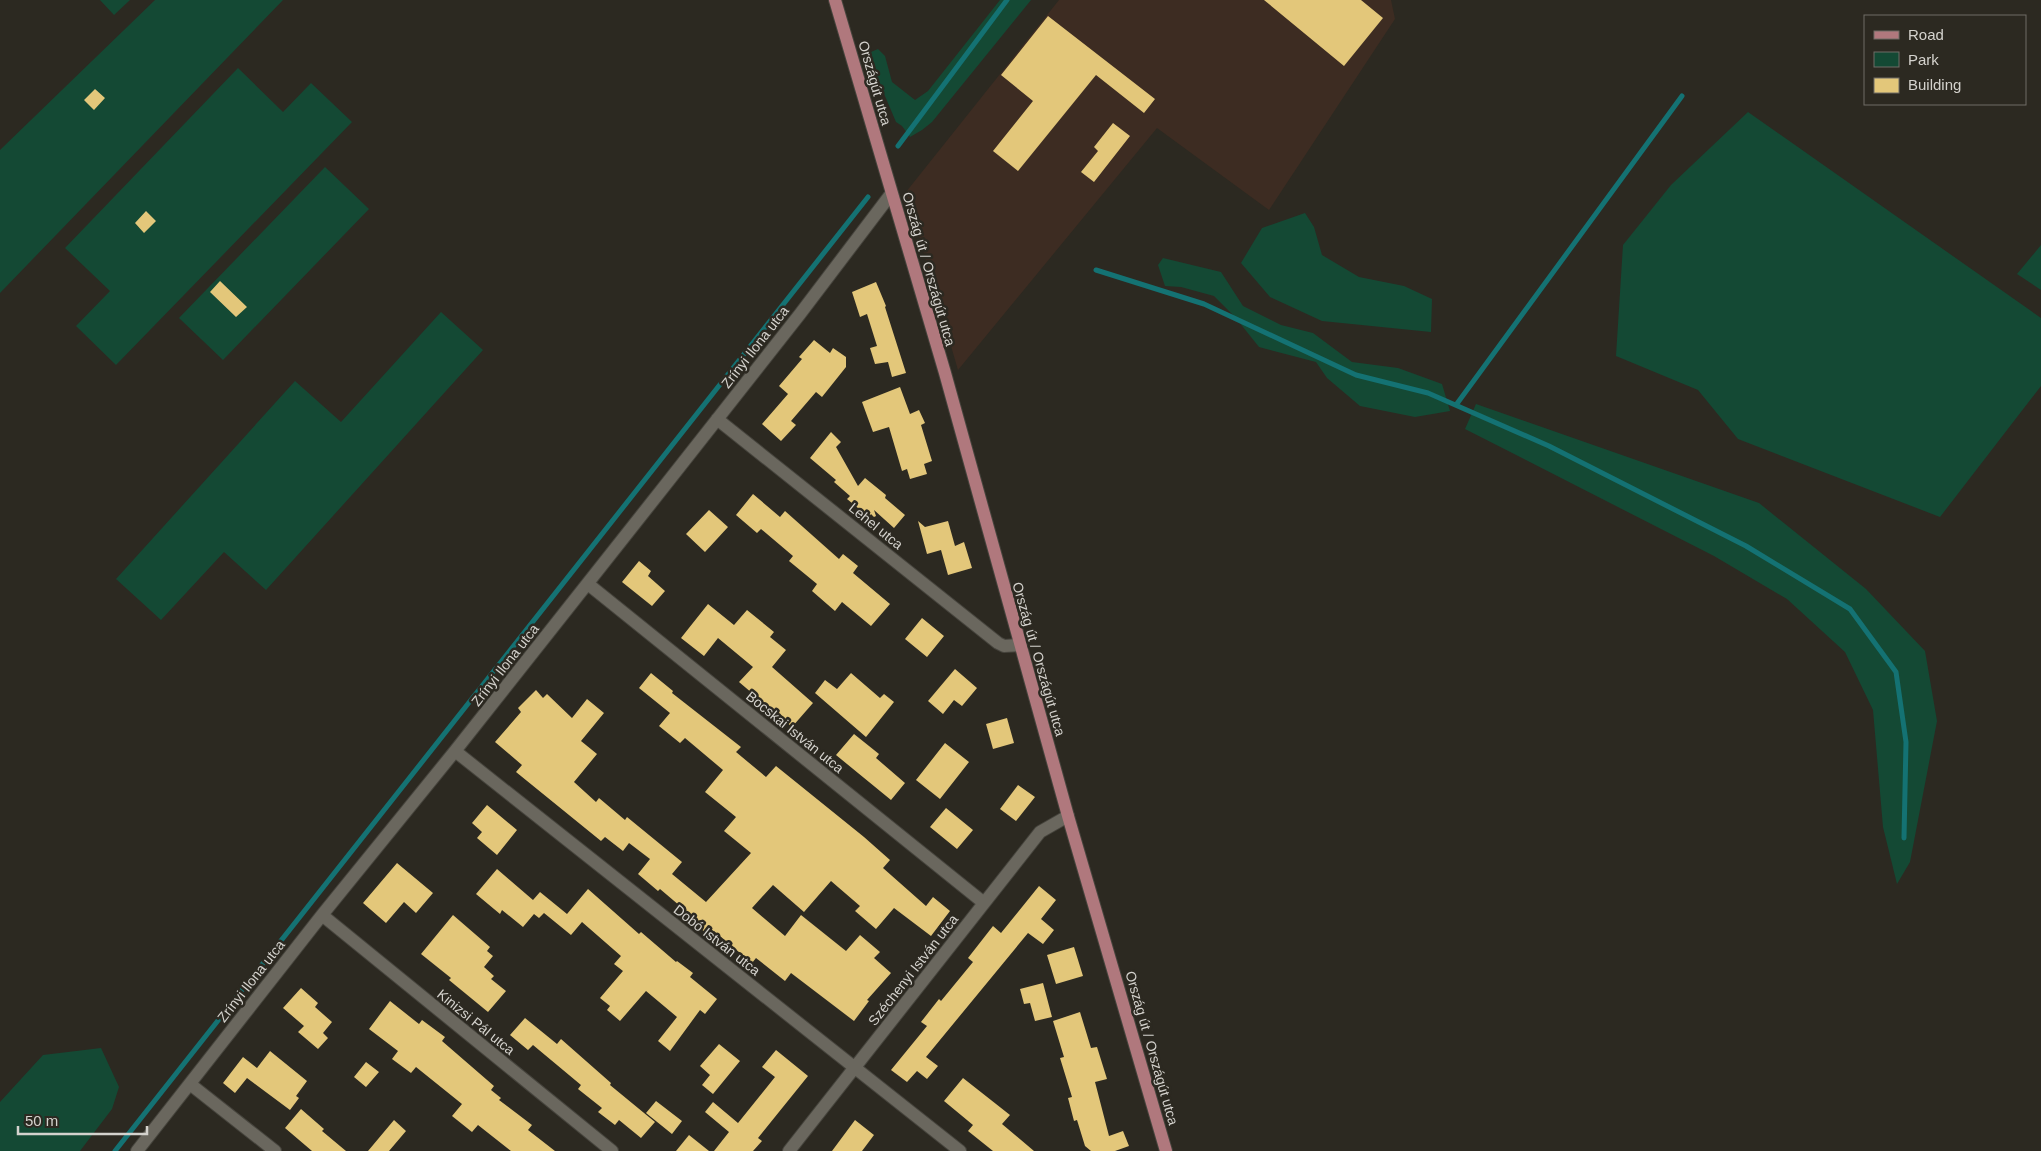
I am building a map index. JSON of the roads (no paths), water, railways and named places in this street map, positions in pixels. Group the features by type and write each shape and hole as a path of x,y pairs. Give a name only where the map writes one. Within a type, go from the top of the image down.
{"main road":[{"name":"Országút utca","path":"835,0 886,174"},
{"name":"Ország út / Országút utca","path":"886,174 944,373 1068,816 1166,1151"}],"street":[{"name":"Zrínyi Ilona utca","path":"137,1151 322,915 455,751 718,419 891,194"},
{"name":"Lehel utca","path":"718,419 998,643 1004,646 1020,645"},
{"name":"Bocskai István utca","path":"588,584 984,903"},
{"name":"Dobó István utca","path":"455,751 960,1151"},
{"name":"Széchenyi István utca","path":"790,1151 1040,832 1068,816"},
{"name":"Kinizsi Pál utca","path":"322,915 612,1151"},
{"path":"190,1084 275,1151"}],"waterway":[{"path":"898,146 1007,0"},
{"path":"1456,405 1682,96"},
{"path":"115,1151 868,197"},
{"path":"1096,270 1204,304 1356,375 1428,393 1549,446 1746,546 1850,609 1896,672 1906,742 1904,838"}]}
